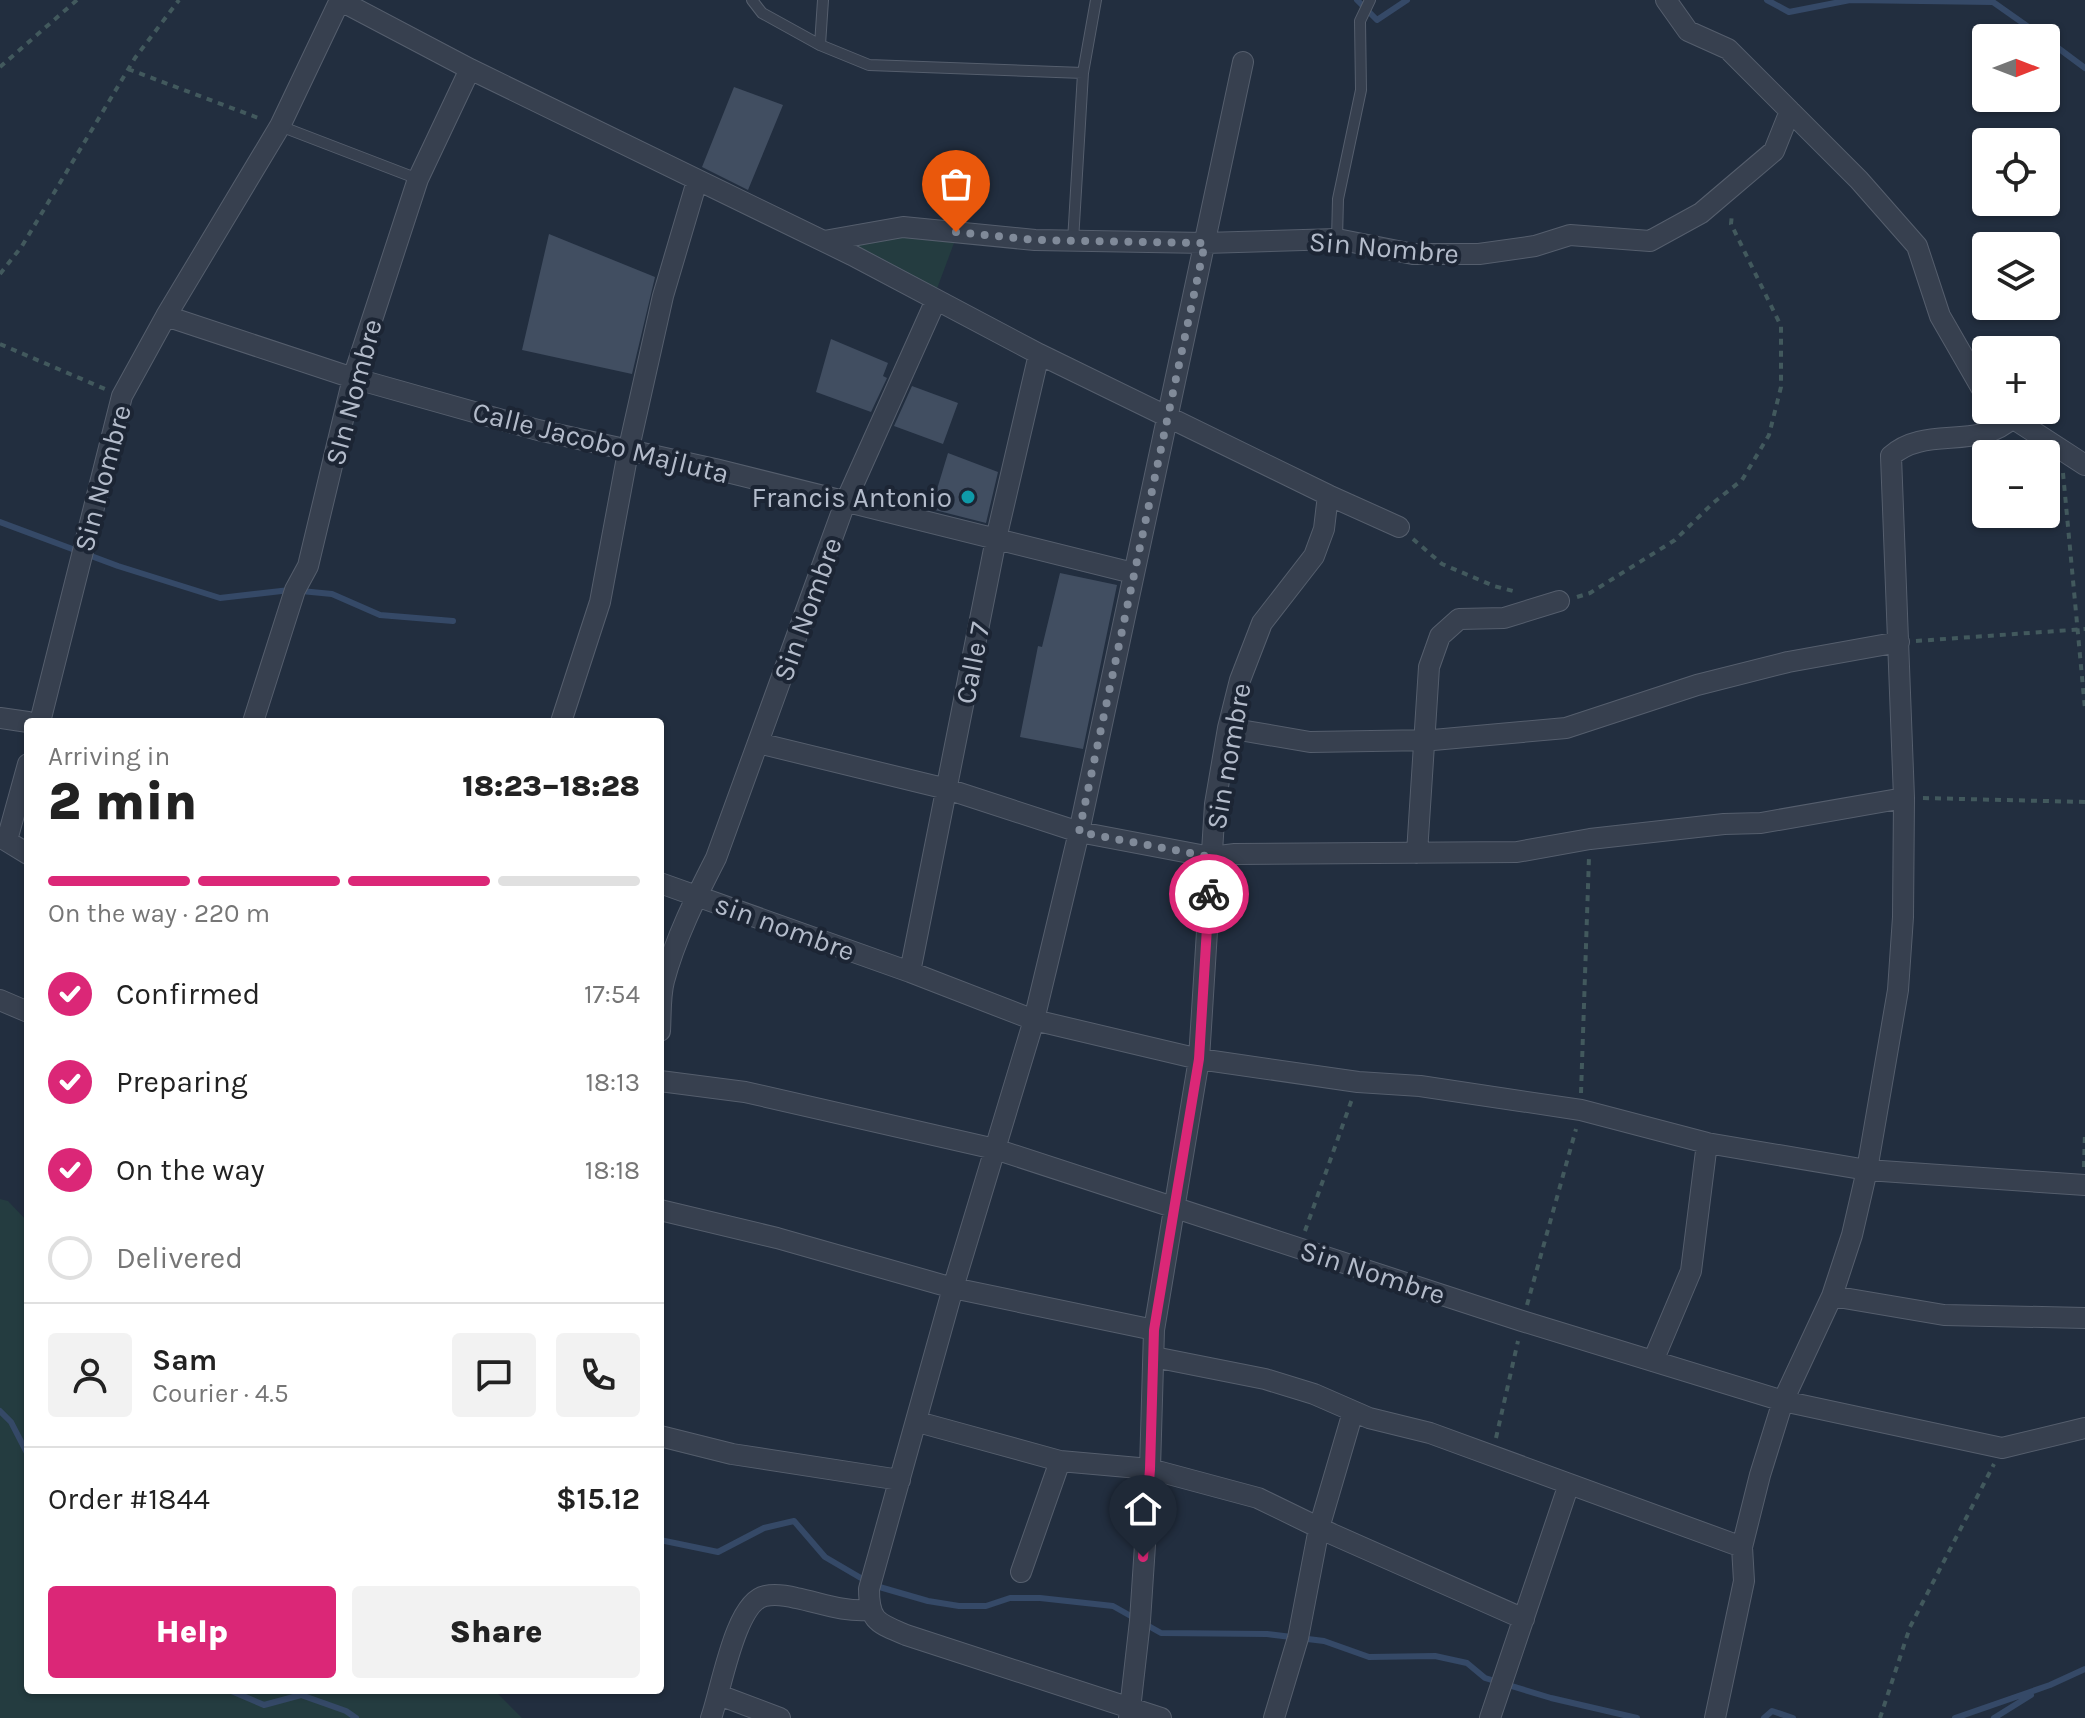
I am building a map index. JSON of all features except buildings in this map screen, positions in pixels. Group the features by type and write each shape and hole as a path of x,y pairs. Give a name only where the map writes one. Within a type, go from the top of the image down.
{"street":[{"name":"Sin Nombre","path":"41,718 122,396 166,316 280,126 340,0"},
{"path":"340,0 470,69 824,241 1039,354 1399,527"},
{"path":"1666,0 1688,31 1728,49 1859,180 1917,246 1940,316 1972,372"},
{"path":"1161,1718 1130,1713 881,1624 869,1610 869,1589 953,1288 1034,1020 1079,832 1243,62"},
{"name":"SIn Nombre","path":"254,718 295,590 308,566 353,378 418,179 470,69"},
{"name":"Sin Nombre","path":"824,241 903,227 1035,240 1205,243 1337,239 1413,254 1479,254 1535,246 1570,235 1650,241 1701,213 1774,151 1790,111"},
{"path":"562,718 600,602 628,452 663,296 697,181"},
{"name":"Sin Nombre","path":"664,982 697,896 716,858 845,503 936,300"},
{"name":"Calle Jacobo Majluta","path":"166,316 353,378 538,430 715,469 1133,573"},
{"name":"Calle 7","path":"910,972 996,539 1039,354"},
{"path":"1715,1718 1744,1581 1742,1547 1783,1401 1832,1296 1852,1235 1867,1170 1898,990 1903,917 1904,798 1891,456 1911,443 1993,433 1999,424"},
{"path":"2021,424 2085,465"},
{"name":"Sin nombre","path":"1130,1713 1140,1621 1150,1469 1154,1330 1199,1059 1215,804 1240,680 1262,623 1314,556 1324,529 1328,495"},
{"path":"1417,853 1429,667 1440,636 1459,619 1504,618 1559,601"},
{"path":"1228,728 1310,742 1424,740 1566,728 1697,685 1788,662 1899,642"},
{"path":"0,718 24,721"},
{"path":"758,743 947,789 1079,832 1211,857 1235,854 1517,852 1590,839 1724,824 1761,823 1904,798"},
{"path":"24,776 4,838 24,851"},
{"name":"sin nombre","path":"664,884 910,972 1034,1020 1199,1059 1358,1082 1420,1086 1581,1110 1707,1143 1867,1170 2084,1185"},
{"path":"0,1000 24,1010"},
{"name":"Sin Nombre","path":"664,1082 745,1092 995,1149 1522,1321 1783,1401 2002,1448 2085,1428"},
{"path":"1653,1361 1691,1271 1707,1143"},
{"path":"664,1211 777,1238 953,1288 1154,1330"},
{"path":"1832,1296 1944,1315 2085,1318"},
{"path":"1154,1357 1265,1379 1314,1394 1353,1412 1430,1433 1742,1547"},
{"path":"1274,1718 1298,1638 1319,1528 1353,1412"},
{"path":"918,1422 1060,1461 1150,1469 1258,1498 1524,1619"},
{"path":"664,1437 732,1454 900,1480"},
{"path":"1021,1572 1060,1461"},
{"path":"1490,1718 1569,1484"},
{"path":"711,1718 740,1620 750,1605 763,1596 792,1597 850,1612 869,1610"},
{"path":"719,1695 780,1718"}],"lane":[{"path":"752,0 762,13 820,45 869,65 1083,73"},
{"path":"820,45 823,0"},
{"path":"1073,241 1083,73 1096,0"},
{"path":"1337,239 1338,199 1361,90 1360,21 1370,0"},
{"path":"280,126 418,179"}],"path":[{"path":"0,67 77,0"},
{"path":"0,274 22,246 128,69 179,0"},
{"path":"128,69 280,126"},
{"path":"1559,601 1590,593 1675,540 1742,480 1769,435 1781,387 1781,326 1731,224 1733,185"},
{"path":"0,344 122,396"},
{"path":"2061,451 2085,709"},
{"path":"1399,527 1442,564 1494,586 1520,592"},
{"path":"1899,642 2085,629"},
{"path":"1904,798 2085,802"},
{"path":"1492,1455 1522,1321 1581,1110 1590,839"},
{"path":"1299,1247 1358,1082"},
{"path":"2084,1185 2085,1132"},
{"path":"1880,1718 1910,1627 2002,1448"}],"green space":[{"path":"904,229 957,235 935,294 832,242"},
{"path":"0,1199 8,1201 24,1218 24,1694 498,1694 522,1718 0,1718"}],"waterway":[{"path":"1357,0 1377,20 1407,0"},
{"path":"1767,0 1789,12 1850,0 1993,2 2024,24"},
{"path":"2060,49 2085,68"},
{"path":"0,522 118,566 220,598 290,590"},
{"path":"301,591 332,594 380,615 453,621"},
{"path":"0,1411 11,1422 24,1447"},
{"path":"664,1541 718,1552 764,1528 794,1521 825,1557 866,1581"},
{"path":"876,1586 928,1601 959,1606 986,1606 1010,1598 1113,1606 1161,1633 1267,1634 1324,1641 1369,1657 1435,1656 1467,1663 1485,1678 1551,1698 1637,1718"},
{"path":"1955,1718 2050,1685 2085,1669"},
{"path":"238,1694 264,1705 301,1695 346,1711 356,1718"},
{"path":"1994,1718 2031,1695"},
{"path":"1764,1718 1772,1711 1793,1718"}],"way so far":[{"path":"956,232 1035,240 1205,243 1079,832 1211,857 1209,894"}],"place":[{"name":"Francis Antonio","path":"968,497"}],"route":[{"path":"1143,1557 1150,1469 1154,1330 1199,1059 1209,894"}]}
